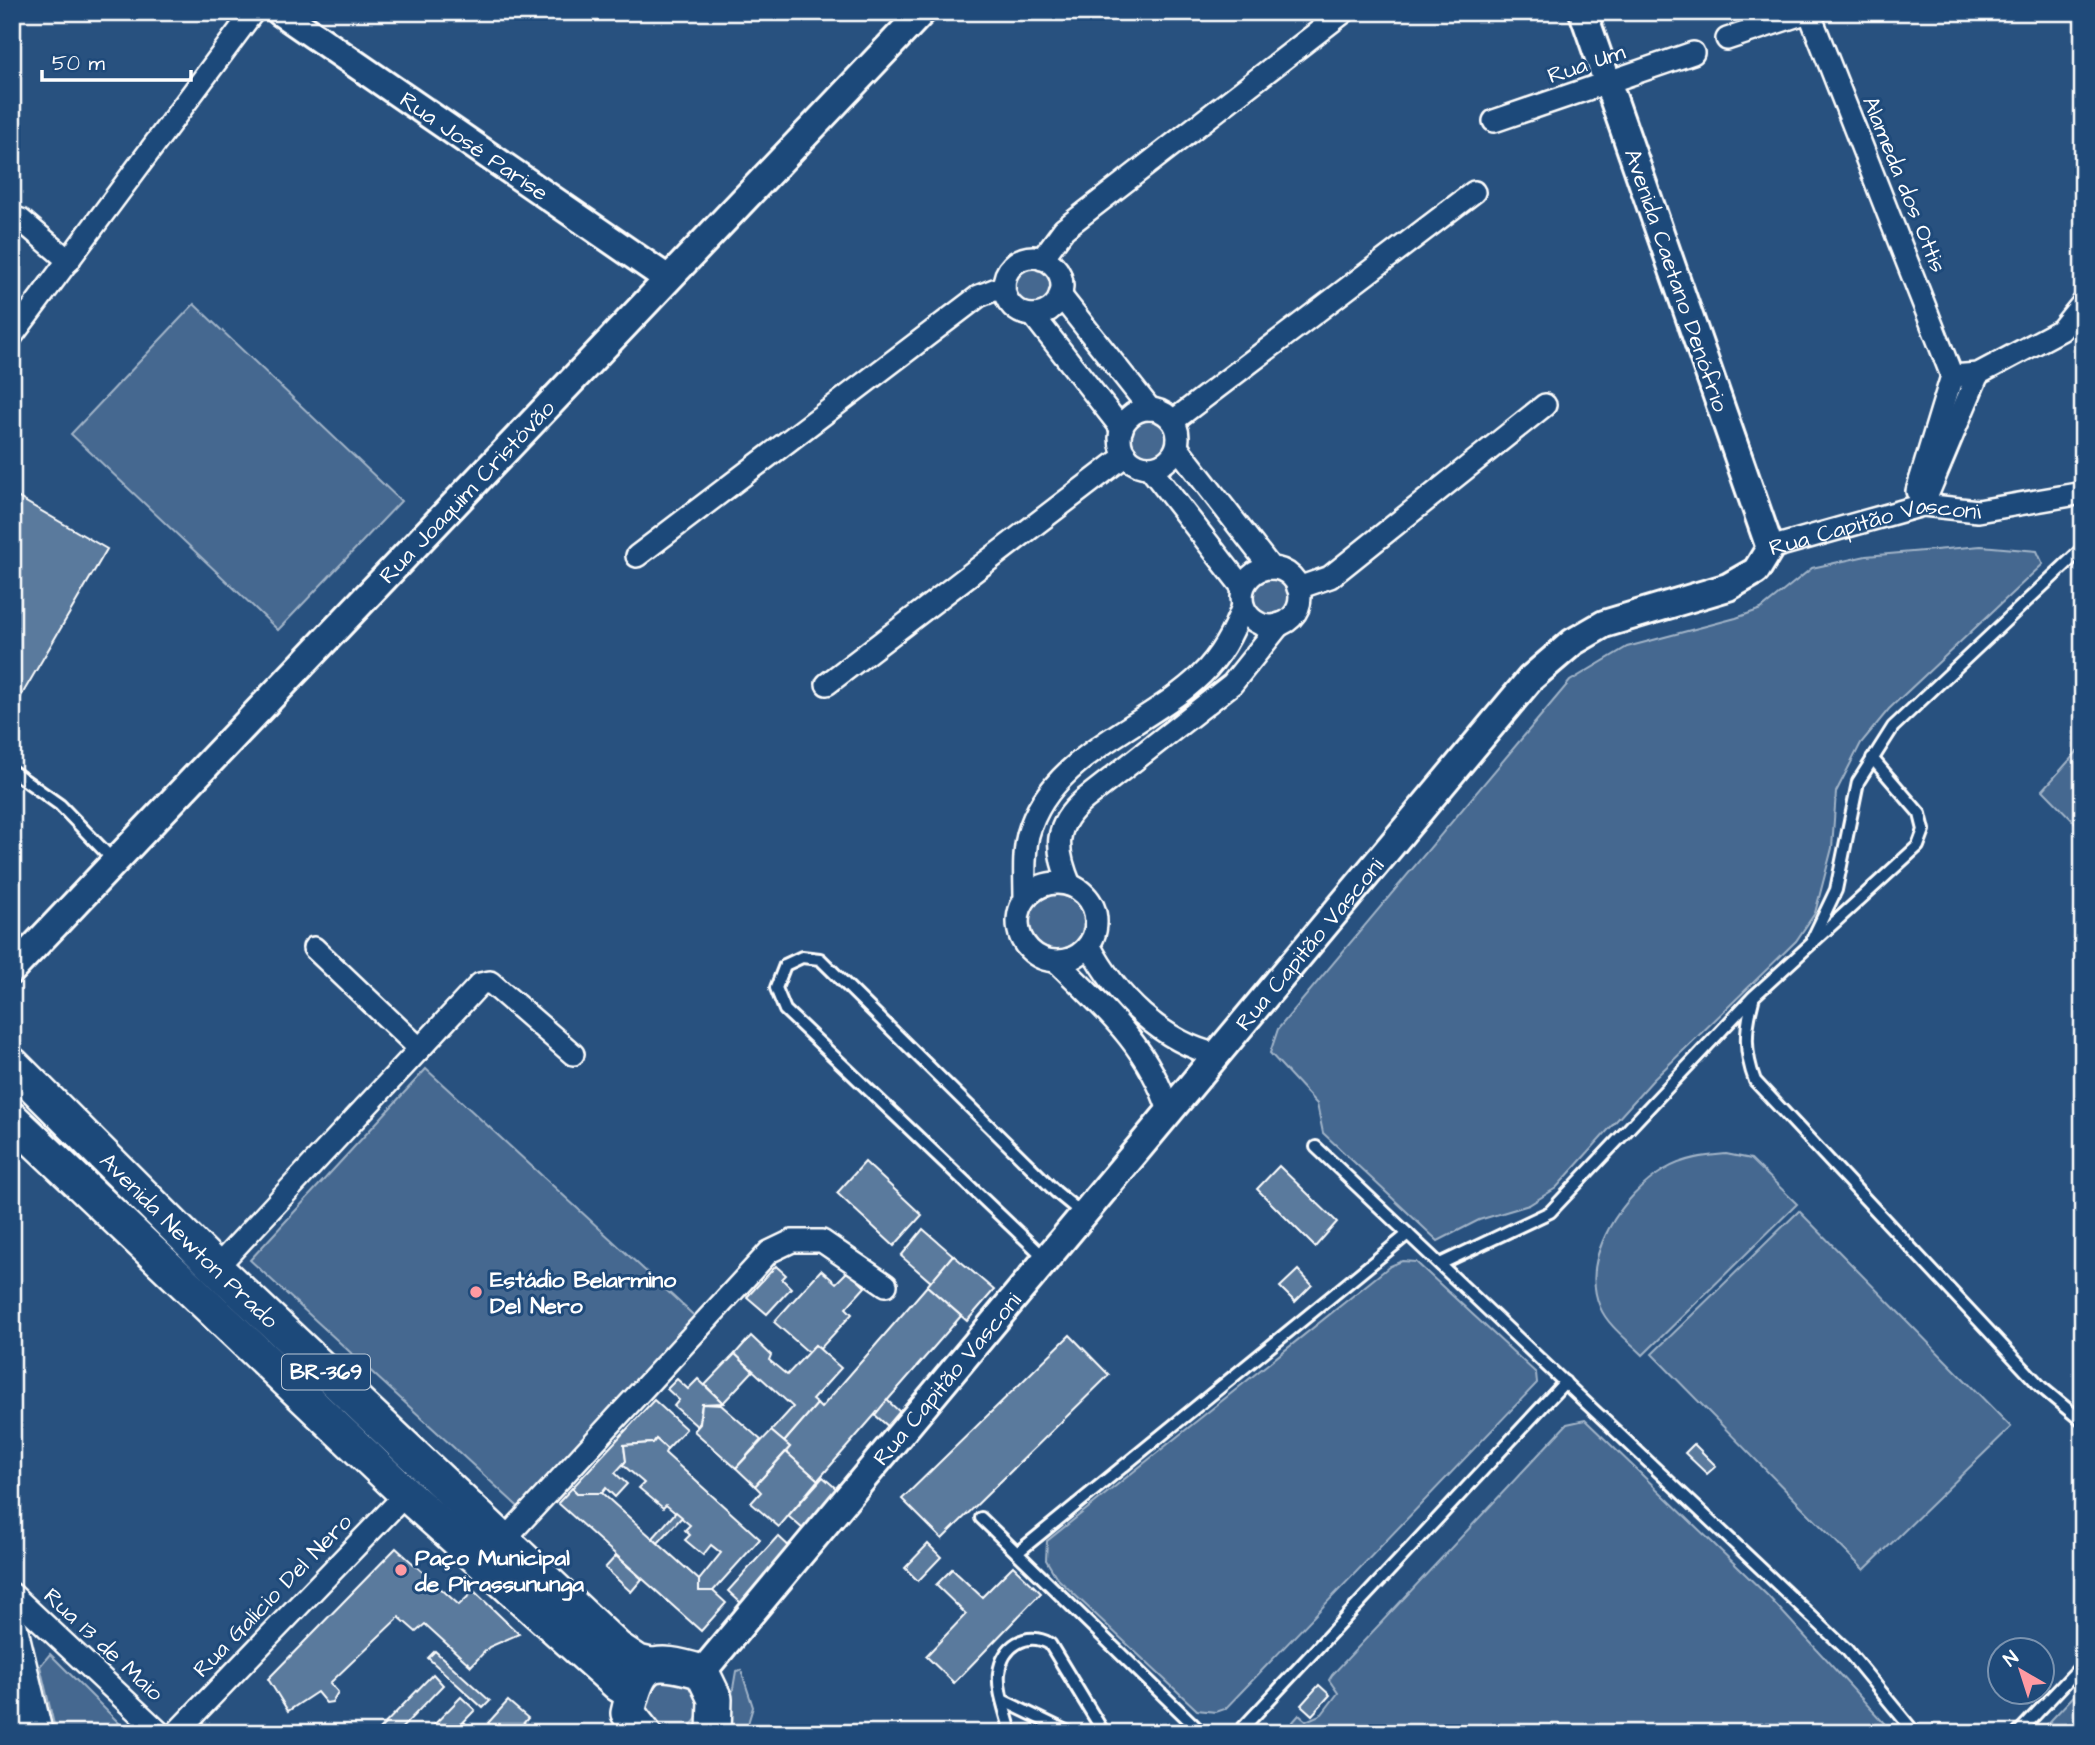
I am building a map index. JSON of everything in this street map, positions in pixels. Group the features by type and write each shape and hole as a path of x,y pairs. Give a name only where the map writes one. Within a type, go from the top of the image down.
{"main road":[{"name":"Avenida Newton Prado","path":"12,1064 216,1268 617,1648 638,1662 651,1665"},
{"name":"Avenida Newton Prado","path":"12,1119 406,1494 619,1685 631,1718"},
{"path":"12,1628 37,1733"},
{"name":"BR-369","path":"651,1665 673,1662 702,1672"},
{"path":"631,1718 639,1676 651,1665"},
{"path":"702,1672 715,1699 711,1732"}],"street":[{"path":"12,336 253,12"},
{"name":"Rua José Parise","path":"280,12 668,279"},
{"name":"Rua Joaquim Cristóvão","path":"12,970 922,12"},
{"path":"1042,259 1065,229 1344,12"},
{"name":"Avenida Caetano Denófrio","path":"1583,12 1770,548"},
{"path":"1727,39 1809,12"},
{"name":"Alameda dos Ottis","path":"1809,12 1952,376"},
{"name":"Rua Um","path":"1494,121 1693,53"},
{"path":"1173,421 1474,192"},
{"path":"12,216 21,220 69,261"},
{"path":"1024,259 1042,259 1056,269 1060,277 1060,295 1049,310 1032,315 1015,310 1009,303 1004,286 1005,278 1016,263 1024,259"},
{"path":"637,556 979,296 1004,286"},
{"path":"1060,295 1150,409"},
{"path":"1918,506 1952,376 1978,374 2061,330 2083,303"},
{"path":"1032,315 1122,429"},
{"path":"1918,506 1978,374"},
{"path":"1298,588 1330,578 1545,405"},
{"path":"1149,467 1243,597 1254,620 1271,626 1288,620 1298,606 1298,588 1288,574 1271,568 1177,447 1177,429 1173,421 1150,409 1133,415 1122,429 1120,438 1126,455 1140,466 1149,467 1166,461 1177,447"},
{"path":"827,684 1126,455"},
{"name":"Rua Capitão Vasconi","path":"702,1672 1530,678 1573,642 1604,624 1728,587 1756,571 1770,548 1918,506 1978,511 2083,493"},
{"path":"1026,899 1025,853 1028,835 1051,789 1073,768 1200,676 1228,641 1254,574 1271,568"},
{"path":"1070,885 1059,859 1058,848 1068,816 1085,799 1232,684 1280,624"},
{"path":"1058,962 1080,954 1089,945 1095,934 1095,910 1081,890 1070,885 1045,885 1026,899 1020,910 1020,935 1034,954 1058,962 1138,1044 1153,1069 1169,1111"},
{"path":"1089,945 1111,981 1158,1028 1186,1046 1218,1055"},
{"path":"314,948 420,1049"},
{"path":"216,1268 480,984 486,981 573,1055"},
{"path":"1093,997 1111,981"},
{"path":"1138,1044 1158,1028"},
{"path":"504,1540 769,1252 793,1241 822,1241 886,1285"},
{"name":"Rua Galício Del Nero","path":"176,1733 406,1494"},
{"name":"Rua 13 de Maio","path":"12,1594 160,1733"}],"lane":[{"path":"1807,948 1836,890 1858,782 1893,727 2083,548"},
{"path":"1440,1264 1550,1212 1754,997 1918,846 1924,830 1920,814 1872,758"},
{"path":"12,771 60,804 114,861"},
{"path":"1045,1258 785,1010 776,988 779,973 785,965 802,957 820,959 1056,1192 1084,1215"},
{"path":"1754,997 1745,1028 1747,1059 1755,1080 2041,1387 2083,1422"},
{"path":"1316,1147 1847,1650 1915,1733"},
{"path":"1017,1553 1408,1234"},
{"path":"1238,1733 1565,1382"},
{"path":"981,1518 1202,1733"},
{"path":"1011,1733 999,1674 1008,1651 1017,1642 1029,1637 1051,1644 1104,1733"},
{"path":"2018,1733 2083,1664"},
{"path":"1003,1701 1070,1733"}],"shaded area":[{"path":"1033,268 1046,273 1051,286 1046,299 1033,304 1020,299 1015,286 1020,273"},
{"path":"194,304 401,501 278,630 71,434"},
{"path":"1149,420 1162,425 1167,438 1162,451 1149,456 1136,451 1131,438 1136,425"},
{"path":"1981,546 2037,551 2043,564 1889,709 1861,743 1836,792 1832,848 1815,913 1796,941 1653,1080 1556,1188 1529,1205 1479,1220 1438,1241 1323,1133 1317,1104 1270,1053 1278,1029 1570,681 1627,647 1761,609 1812,568 1866,556"},
{"path":"1271,579 1284,584 1289,597 1284,610 1271,615 1258,610 1253,597 1258,584"},
{"path":"2083,745 2083,831 2043,790"},
{"path":"1062,895 1072,899 1080,907 1084,922 1080,937 1072,945 1052,949 1042,945 1034,937 1030,917 1034,907 1042,899"},
{"name":"Estádio Belarmino Del Nero","path":"426,1069 702,1323 526,1514 250,1260"},
{"path":"1726,1154 1751,1159 1797,1204 1643,1355 1613,1326 1600,1307 1595,1287 1595,1268 1600,1248 1620,1211 1649,1181 1664,1170 1687,1160"},
{"path":"1799,1211 2011,1427 1864,1570 1652,1354"},
{"path":"1402,1261 1416,1262 1536,1373 1537,1383 1225,1709 1216,1712 1197,1710 1057,1578 1046,1560 1047,1541 1390,1266"},
{"path":"1585,1420 1768,1596 1893,1733 1283,1733 1299,1715 1306,1721 1322,1714 1338,1693 1329,1680 1332,1675 1567,1424"},
{"path":"50,1654 129,1733 56,1733 40,1666"},
{"path":"741,1670 753,1707 745,1733 733,1733 730,1706 736,1671"},
{"path":"673,1678 692,1686 700,1705 692,1724 673,1732 654,1724 646,1705 654,1686"},
{"path":"2083,1686 2083,1733 2039,1733"}],"building":[{"path":"12,494 107,549 20,698 12,694"},
{"path":"865,1162 922,1215 894,1246 837,1193"},
{"path":"1279,1166 1337,1222 1315,1247 1257,1189"},
{"path":"923,1229 953,1255 931,1282 901,1256"},
{"path":"953,1255 994,1290 967,1321 927,1286"},
{"path":"776,1266 786,1275 782,1279 791,1288 767,1314 747,1297"},
{"path":"821,1270 836,1283 848,1271 865,1287 846,1308 852,1314 820,1349 815,1345 808,1352 774,1322"},
{"path":"1298,1270 1312,1285 1295,1302 1280,1287"},
{"path":"927,1286 961,1316 818,1480 786,1452 790,1447 784,1442 817,1404 821,1408"},
{"path":"1070,1335 1109,1375 942,1539 902,1499"},
{"path":"751,1336 771,1355 769,1360 787,1375 815,1345 841,1368 812,1400 817,1404 784,1442 771,1431 793,1407 735,1354"},
{"path":"735,1354 753,1371 723,1403 705,1385"},
{"path":"677,1379 688,1389 698,1379 723,1403 702,1404 698,1427 674,1406 679,1400 667,1389"},
{"path":"654,1400 686,1429 667,1449 656,1439 653,1443 624,1445 626,1461 615,1473 627,1484 615,1497 606,1488 602,1493 577,1493 572,1488"},
{"path":"887,1400 901,1413 889,1427 875,1415"},
{"path":"702,1404 721,1405 761,1440 736,1468 694,1431 700,1424"},
{"path":"771,1431 790,1447 755,1486 736,1468"},
{"path":"656,1439 667,1449 665,1453 760,1539 713,1591 699,1591 699,1580 721,1553 711,1545 703,1555 685,1540 690,1535 685,1530 690,1525 639,1488 644,1483 623,1465 626,1461 624,1445 653,1443"},
{"path":"1694,1444 1716,1466 1707,1474 1685,1453"},
{"path":"786,1452 818,1480 779,1527 751,1503 761,1492 755,1486"},
{"path":"823,1477 838,1490 803,1529 788,1516"},
{"path":"572,1488 577,1493 602,1493 699,1580 699,1591 713,1591 726,1603 701,1631 558,1503"},
{"path":"676,1512 682,1517 658,1543 653,1538"},
{"path":"778,1536 791,1548 742,1604 728,1591"},
{"path":"928,1544 941,1557 918,1581 905,1568"},
{"path":"396,1548 459,1605 474,1591 519,1634 489,1647 471,1666 425,1624 416,1632 399,1617 330,1683 338,1692 332,1702 326,1703 317,1692 288,1711 268,1679"},
{"path":"616,1556 642,1579 631,1592 605,1568"},
{"path":"1013,1566 1041,1593 954,1683 926,1656 966,1614 936,1585 952,1569 982,1597"},
{"path":"435,1651 490,1701 483,1708 428,1658"},
{"path":"433,1674 443,1685 397,1733 376,1733"},
{"path":"1319,1685 1330,1695 1312,1715 1301,1705"},
{"path":"461,1697 475,1710 453,1733 426,1733"},
{"path":"508,1701 528,1718 515,1733 499,1733 488,1723"},
{"path":"464,1722 474,1733 453,1733"},
{"path":"538,1726 546,1733 532,1733"}],"place":[{"name":"Estádio Belarmino Del Nero","path":"476,1292"},
{"name":"Paço Municipal de Pirassununga","path":"401,1570"}]}
